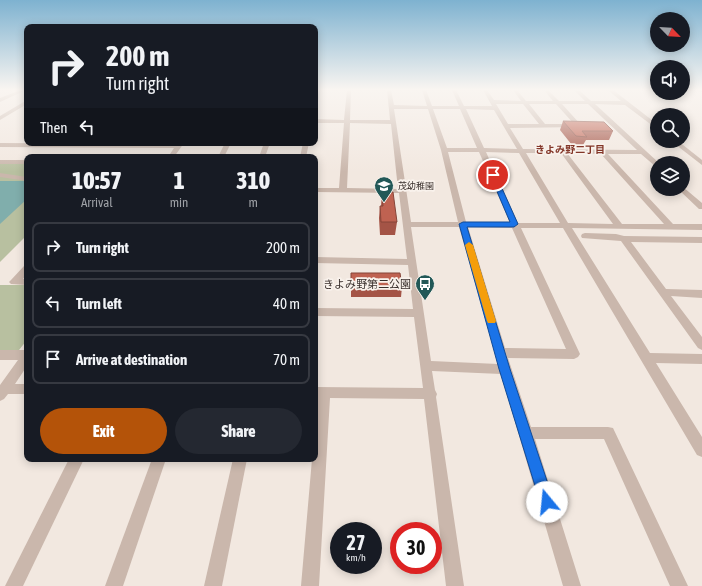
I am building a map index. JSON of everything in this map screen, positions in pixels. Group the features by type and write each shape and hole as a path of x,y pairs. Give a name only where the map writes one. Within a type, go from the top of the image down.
{"street":[{"path":"343,190 347,117"},
{"path":"392,117 455,586"},
{"path":"433,117 444,150 463,224 505,369 572,586"},
{"path":"466,117 574,354 501,353"},
{"path":"502,117 702,450"},
{"path":"537,117 543,126"},
{"path":"571,117 579,126"},
{"path":"606,117 650,158"},
{"path":"318,121 393,122"},
{"path":"507,126 586,126"},
{"path":"608,126 615,126"},
{"path":"0,145 24,145"},
{"path":"683,148 702,163"},
{"path":"444,150 643,152"},
{"path":"563,152 619,226"},
{"path":"603,152 672,227"},
{"path":"688,152 702,152"},
{"path":"0,162 24,162"},
{"path":"0,175 24,179"},
{"path":"318,190 402,191"},
{"path":"690,196 702,207"},
{"path":"406,224 702,227"},
{"path":"585,236 616,237 624,239 702,240"},
{"path":"624,239 702,345"},
{"path":"318,260 412,262"},
{"path":"24,271 14,282 24,282"},
{"path":"663,292 702,294"},
{"path":"318,312 419,312"},
{"path":"0,355 24,356"},
{"path":"647,358 702,359"},
{"path":"2,392 24,360"},
{"path":"426,366 505,369"},
{"path":"2,392 24,389"},
{"path":"318,414 319,392 430,394"},
{"path":"526,433 608,432 679,586"},
{"path":"14,586 76,462"},
{"path":"114,586 158,462"},
{"path":"213,586 239,462"},
{"path":"310,586 316,462"}],"green space":[{"path":"0,164 24,164 24,238 0,262"},
{"path":"0,285 24,285 24,344 19,350 0,350"}],"water":[{"path":"0,181 24,181 24,202 0,224"}],"building":[{"path":"563,121 604,122 613,131 582,131 587,137 576,136"},
{"path":"382,192 393,192 397,222 381,222 380,206 383,206"},
{"path":"351,273 400,273 402,287 351,287"}],"slow traffic":[{"path":"469,245 491,321"}],"place":[{"name":"茂幼稚園","path":"384,203"},
{"name":"きよみ野第二公園","path":"425,301"}],"district":[{"name":"きよみ野二丁目","path":"570,149"}],"route":[{"path":"493,175 514,224 463,224 505,369 547,502"}]}
